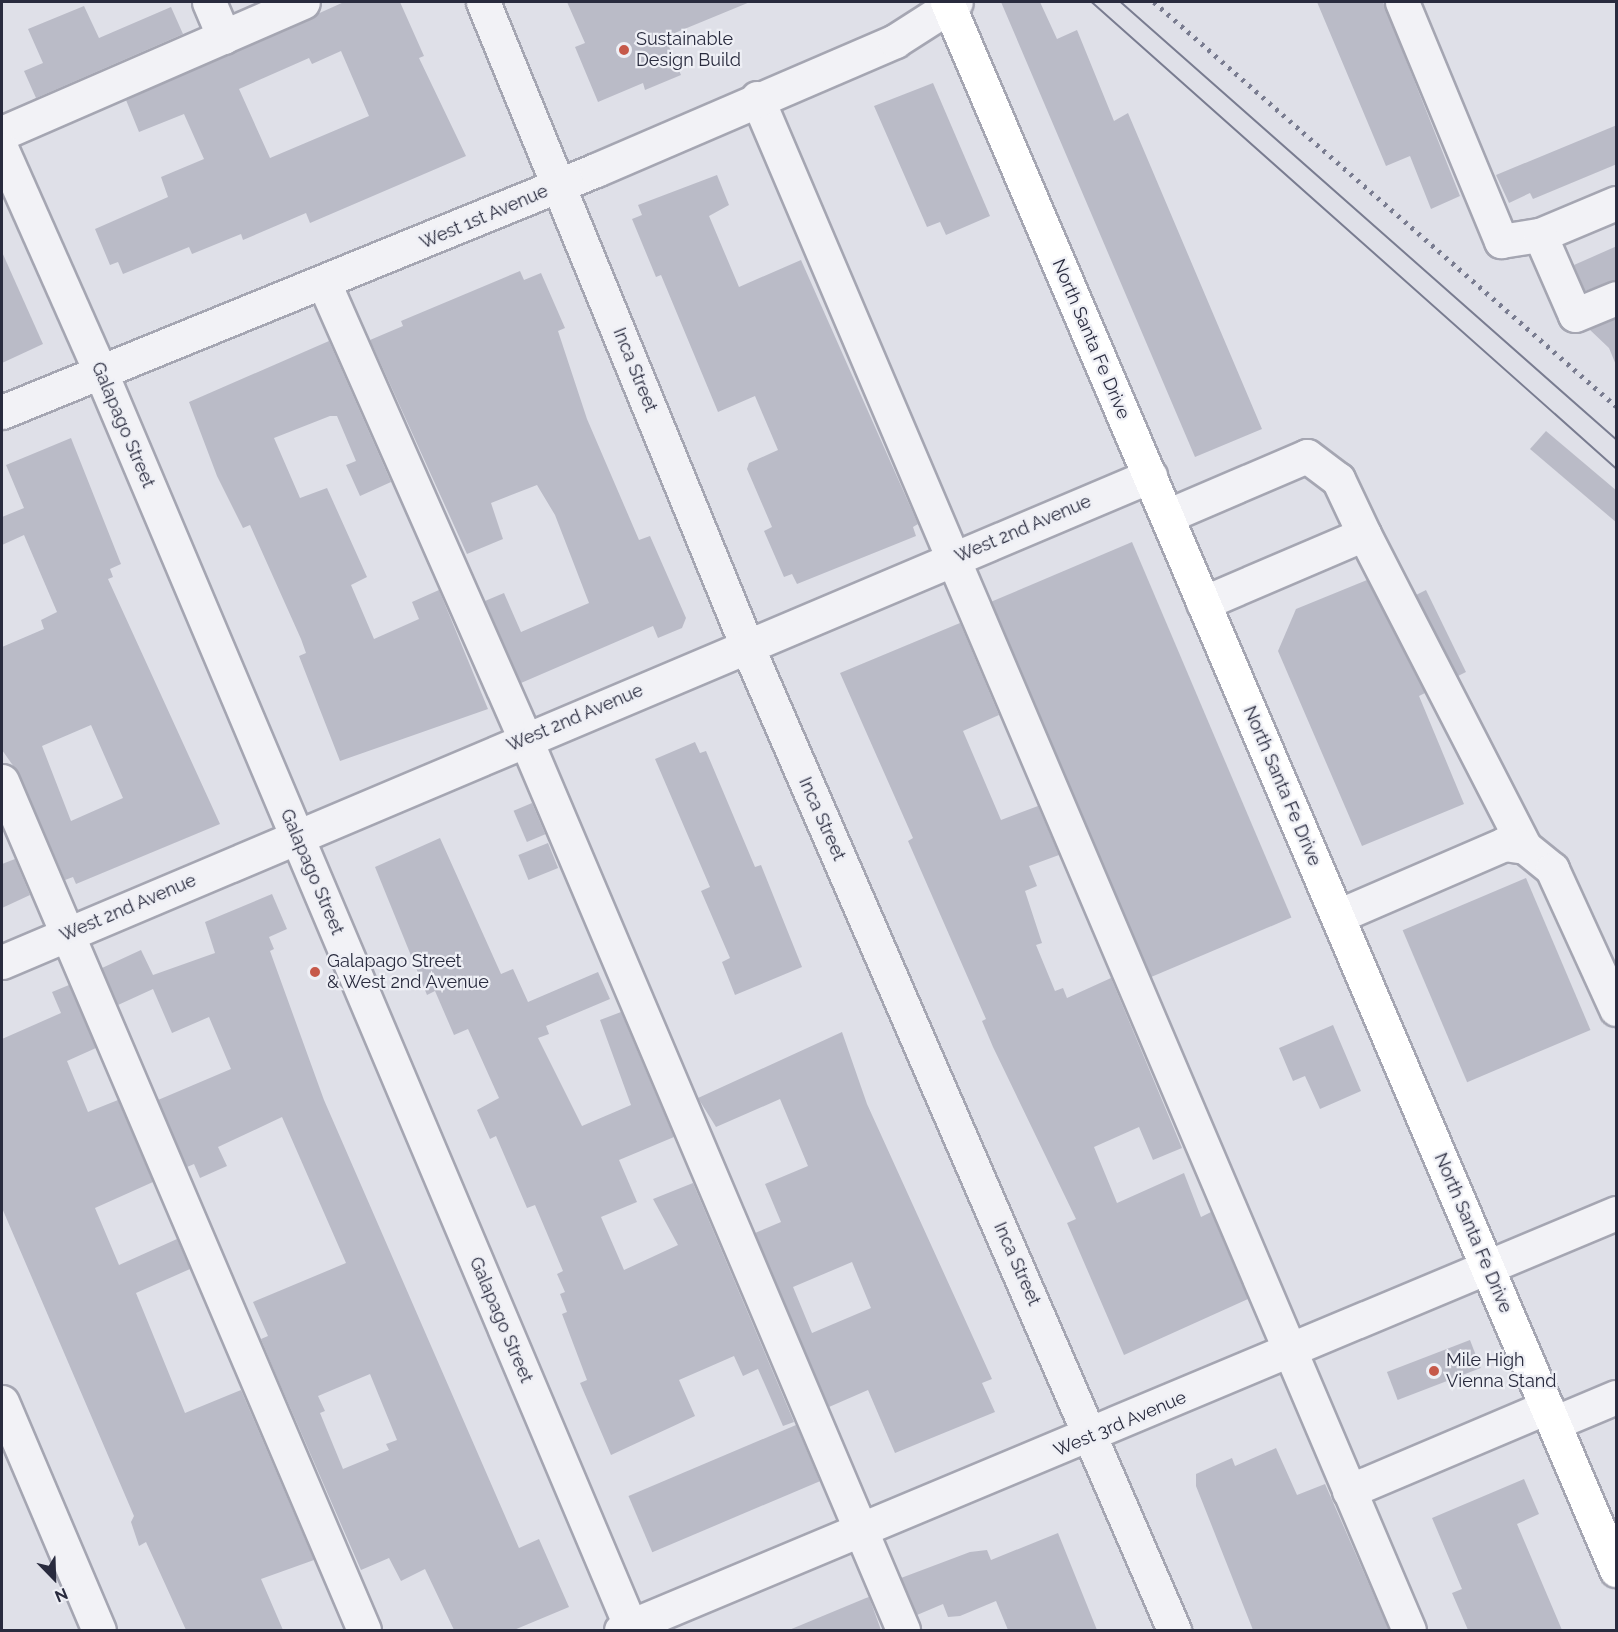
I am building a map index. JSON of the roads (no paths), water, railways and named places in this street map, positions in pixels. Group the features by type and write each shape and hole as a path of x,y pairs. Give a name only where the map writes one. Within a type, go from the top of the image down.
{"main road":[{"name":"North Santa Fe Drive","path":"951,3 1203,603 1617,1570"}],"street":[{"path":"209,2 224,37"},
{"path":"2,133 303,2"},
{"name":"Inca Street","path":"483,2 747,646 1092,1435 1174,1630"},
{"path":"1402,2 1501,242 1540,235 1617,203"},
{"name":"West 1st Avenue","path":"2,412 324,283 895,41 951,3"},
{"path":"757,98 1409,1630"},
{"name":"Galapago Street","path":"2,150 101,373 297,836 628,1629"},
{"path":"1540,235 1575,315 1617,298"},
{"path":"324,283 525,738 903,1630"},
{"path":"1167,516 1307,456 1338,479 1525,847 1552,869 1617,1010"},
{"name":"West 2nd Avenue","path":"2,962 525,738 1150,476"},
{"path":"1203,603 1364,534"},
{"path":"2,781 65,934 364,1630"},
{"path":"1338,916 1504,844 1525,847"},
{"name":"West 3rd Avenue","path":"628,1629 861,1533 1617,1213"},
{"path":"1349,1491 1550,1415 1617,1397"},
{"path":"2,1402 99,1630"}],"tram line":[{"path":"1092,2 1616,468"},
{"path":"1121,2 1616,439"}],"railway":[{"path":"1154,2 1616,406"}],"place":[{"name":"Sustainable Design Build","path":"624,50"},
{"name":"Galapago Street & West 2nd Avenue","path":"315,972"},
{"name":"Mile High Vienna Stand","path":"1434,1371"}]}
